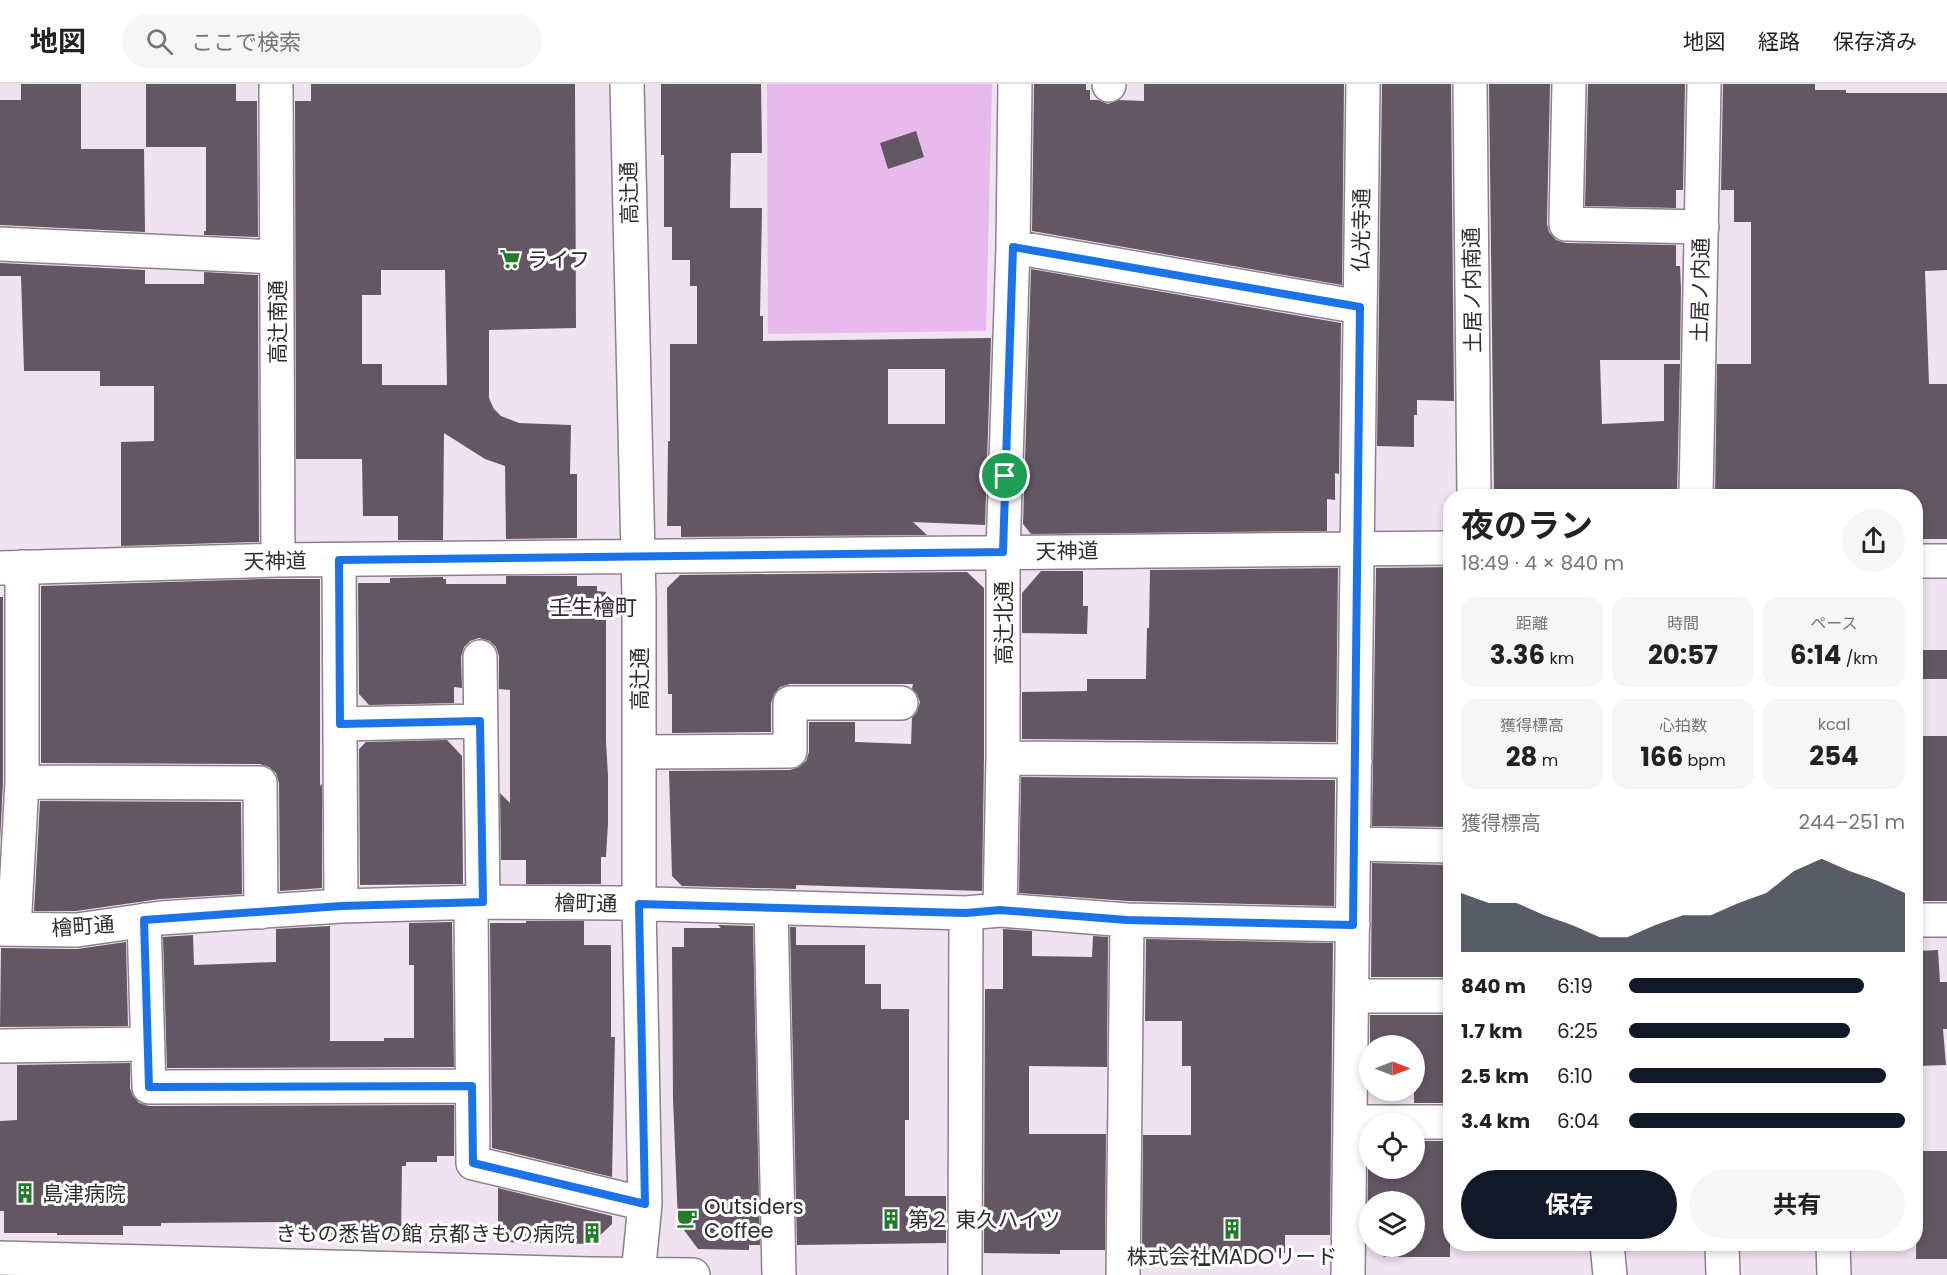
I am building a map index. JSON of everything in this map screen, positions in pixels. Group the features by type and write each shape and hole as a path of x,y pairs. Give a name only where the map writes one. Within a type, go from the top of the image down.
{"street":[{"name":"高辻南通","path":"276,84 278,560"},
{"name":"高辻通","path":"627,84 639,598 639,904 645,1204 638,1275"},
{"name":"高辻北通","path":"1000,910 1003,552 1013,247 1015,84"},
{"name":"仏光寺通","path":"1348,1275 1363,84"},
{"name":"土居ノ内南通","path":"1470,84 1474,489"},
{"path":"1569,84 1566,224 1702,227"},
{"name":"土居ノ内通","path":"1696,489 1704,84"},
{"path":"0,244 277,257"},
{"path":"1013,247 1360,307"},
{"name":"天神道","path":"11,568 278,560 1443,548"},
{"path":"339,560 341,906"},
{"path":"1923,561 1947,561"},
{"path":"7,929 14,772 11,568"},
{"path":"480,657 472,1086 473,1163 645,1204"},
{"path":"639,752 790,751 790,703 901,703"},
{"path":"340,724 480,721"},
{"path":"1003,758 1355,761"},
{"path":"14,772 260,783 261,912"},
{"path":"1354,844 1443,846"},
{"name":"檜町通","path":"7,929 77,930 144,920 341,906 477,902 966,913 1000,910 1127,920 1353,925"},
{"path":"771,907 778,1275"},
{"path":"965,1275 966,913"},
{"path":"144,920 149,1087 472,1086"},
{"path":"1123,1275 1127,920"},
{"path":"1923,920 1947,920"},
{"path":"1352,996 1443,996"},
{"path":"0,1046 148,1044"},
{"path":"1350,1122 1443,1122"},
{"path":"1608,1251 1610,1275"},
{"path":"1722,1251 1723,1275"},
{"path":"1833,1251 1834,1275"},
{"path":"0,1258 174,1269 693,1275"}],"shaded area":[{"path":"767,84 992,84 986,331 768,334"}],"building":[{"path":"21,84 81,84 81,149 144,149 145,232 0,225 0,100 21,100"},
{"path":"146,84 236,84 236,101 257,101 258,237 204,235 206,231 206,147 146,147"},
{"path":"311,84 575,84 576,328 489,330 489,398 494,409 501,416 519,423 571,425 570,474 577,474 577,538 506,539 505,466 485,459 444,433 443,540 398,540 398,516 363,516 362,459 296,459 295,101 311,101","holes":["381,270 445,270 447,385 382,385 382,364 362,364 362,295 381,295"]},
{"path":"661,84 761,84 762,153 731,153 730,208 762,208 760,316 763,316 763,341 991,338 985,525 913,522 927,535 681,537 681,526 667,526 670,344 697,344 697,286 690,286 690,260 672,260 672,227 664,227 664,155 661,155","holes":["888,369 945,369 945,424 888,424"]},
{"path":"1034,84 1086,84 1086,90 1090,90 1090,100 1108,104 1119,100 1144,101 1144,84 1344,84 1342,285 1032,231"},
{"path":"1382,84 1451,84 1454,401 1417,400 1417,415 1414,415 1414,447 1377,446"},
{"path":"1489,84 1550,84 1547,224 1549,232 1556,240 1566,243 1676,245 1676,266 1680,266 1681,289 1680,360 1600,360 1602,424 1664,421 1664,364 1680,364 1677,489 1494,489"},
{"path":"1588,84 1685,84 1683,190 1676,190 1676,208 1585,206"},
{"path":"1723,84 1815,84 1815,90 1846,90 1846,93 1947,93 1947,270 1925,271 1929,384 1947,384 1947,539 1923,539 1923,489 1715,489 1717,364 1751,364 1751,222 1734,222 1734,190 1721,190"},
{"path":"916,131 924,157 888,169 880,143"},
{"path":"0,263 145,270 145,284 204,284 204,272 258,275 259,542 121,546 121,442 154,441 154,386 100,386 100,371 24,371 21,276 0,276"},
{"path":"1031,269 1341,323 1339,474 1335,473 1335,500 1327,499 1327,531 1031,534 1023,524"},
{"path":"1443,567 1443,827 1372,826 1376,568"},
{"path":"1338,568 1336,742 1022,739 1022,692 1087,691 1087,679 1146,679 1150,570"},
{"path":"1041,571 1083,571 1083,606 1088,606 1087,634 1022,633 1022,593"},
{"path":"967,572 984,588 982,891 796,885 796,889 682,886 672,876 669,771 790,770 799,767 806,761 809,752 809,722 855,722 855,742 911,744 912,718 920,702 912,689 913,684 790,684 780,687 774,694 771,703 771,732 672,733 672,694 668,694 667,588 680,575"},
{"path":"506,576 577,576 577,586 597,586 597,591 606,592 608,823 606,857 601,857 601,884 526,884 526,860 501,860 500,793 510,803 510,690 499,689 499,656 496,647 490,641 479,638 470,641 464,647 461,657 462,688 454,687 454,703 369,705 359,694 358,583 390,583 390,578 443,577 446,579 446,584 506,584"},
{"path":"320,579 322,888 280,891 279,783 276,773 269,767 260,764 41,763 41,586"},
{"path":"0,597 3,597 3,781 0,841"},
{"path":"1923,650 1947,650 1947,679 1923,679"},
{"path":"1923,736 1947,736 1947,901 1923,901"},
{"path":"447,740 462,756 463,884 360,885 359,749 366,742"},
{"path":"1021,777 1335,780 1334,906 1128,901 1019,893"},
{"path":"40,801 241,802 242,894 160,899 76,911 34,911"},
{"path":"1372,863 1443,865 1443,977 1371,977"},
{"path":"526,921 584,921 584,945 611,945 611,1037 615,1037 612,1177 492,1148 490,923 526,923"},
{"path":"452,922 454,1067 167,1068 163,937 193,935 194,965 276,962 276,929 330,926 330,1041 384,1041 384,1038 414,1038 414,965 409,965 409,923"},
{"path":"718,925 753,926 760,1245 749,1245 749,1250 698,1249 678,1222 673,1099 672,947 684,947 684,928 721,928"},
{"path":"790,927 796,927 796,945 865,945 865,984 881,984 881,1009 909,1009 909,1120 905,1120 905,1196 946,1196 946,1243 797,1245"},
{"path":"1003,929 1032,931 1032,956 1092,957 1093,936 1108,937 1107,1067 1029,1066 1029,1134 1106,1134 1105,1250 1060,1250 1060,1254 984,1253 985,989 1003,989"},
{"path":"1146,939 1333,943 1330,1235 1285,1235 1285,1253 1142,1250 1143,1135 1191,1135 1191,1066 1182,1066 1182,1021 1145,1021"},
{"path":"126,942 128,1026 0,1027 1,948 77,949"},
{"path":"1938,950 1940,982 1947,982 1947,1029 1943,1029 1946,1065 1923,1066 1923,951"},
{"path":"1370,1015 1443,1015 1443,1103 1414,1103 1414,1101 1425,1101 1425,1035 1370,1035"},
{"path":"130,1063 130,1088 133,1096 139,1103 149,1106 454,1105 454,1156 437,1156 437,1162 406,1162 406,1166 402,1166 401,1237 289,1234 289,1222 161,1223 161,1226 123,1226 123,1235 4,1233 4,1211 0,1211 0,1121 17,1120 17,1065"},
{"path":"1425,1141 1443,1141 1443,1251 1450,1251 1450,1257 1425,1257 1425,1191 1368,1191 1368,1179 1425,1179"},
{"path":"1923,1151 1947,1151 1947,1259 1916,1259 1916,1251 1923,1251"},
{"path":"498,1188 612,1216 612,1224 591,1244 498,1242"}],"place":[{"name":"ライフ","path":"510,259"},
{"name":"島津病院","path":"25,1193"},
{"name":"Outsiders Coffee","path":"687,1218"},
{"name":"第２ 東久ハイツ","path":"891,1219"},
{"name":"株式会社MADOリード","path":"1232,1229"},
{"name":"きもの悉皆の館 京都きもの病院","path":"592,1233"}],"district":[{"name":"壬生檜町","path":"593,607"}],"route":[{"path":"1013,247 1360,307 1353,925 1127,920 1000,910 966,913 639,904 645,1204 473,1163 472,1086 149,1087 144,920 341,906 483,902 480,721 340,724 339,560 1003,552 1005,476 1013,247"}]}
